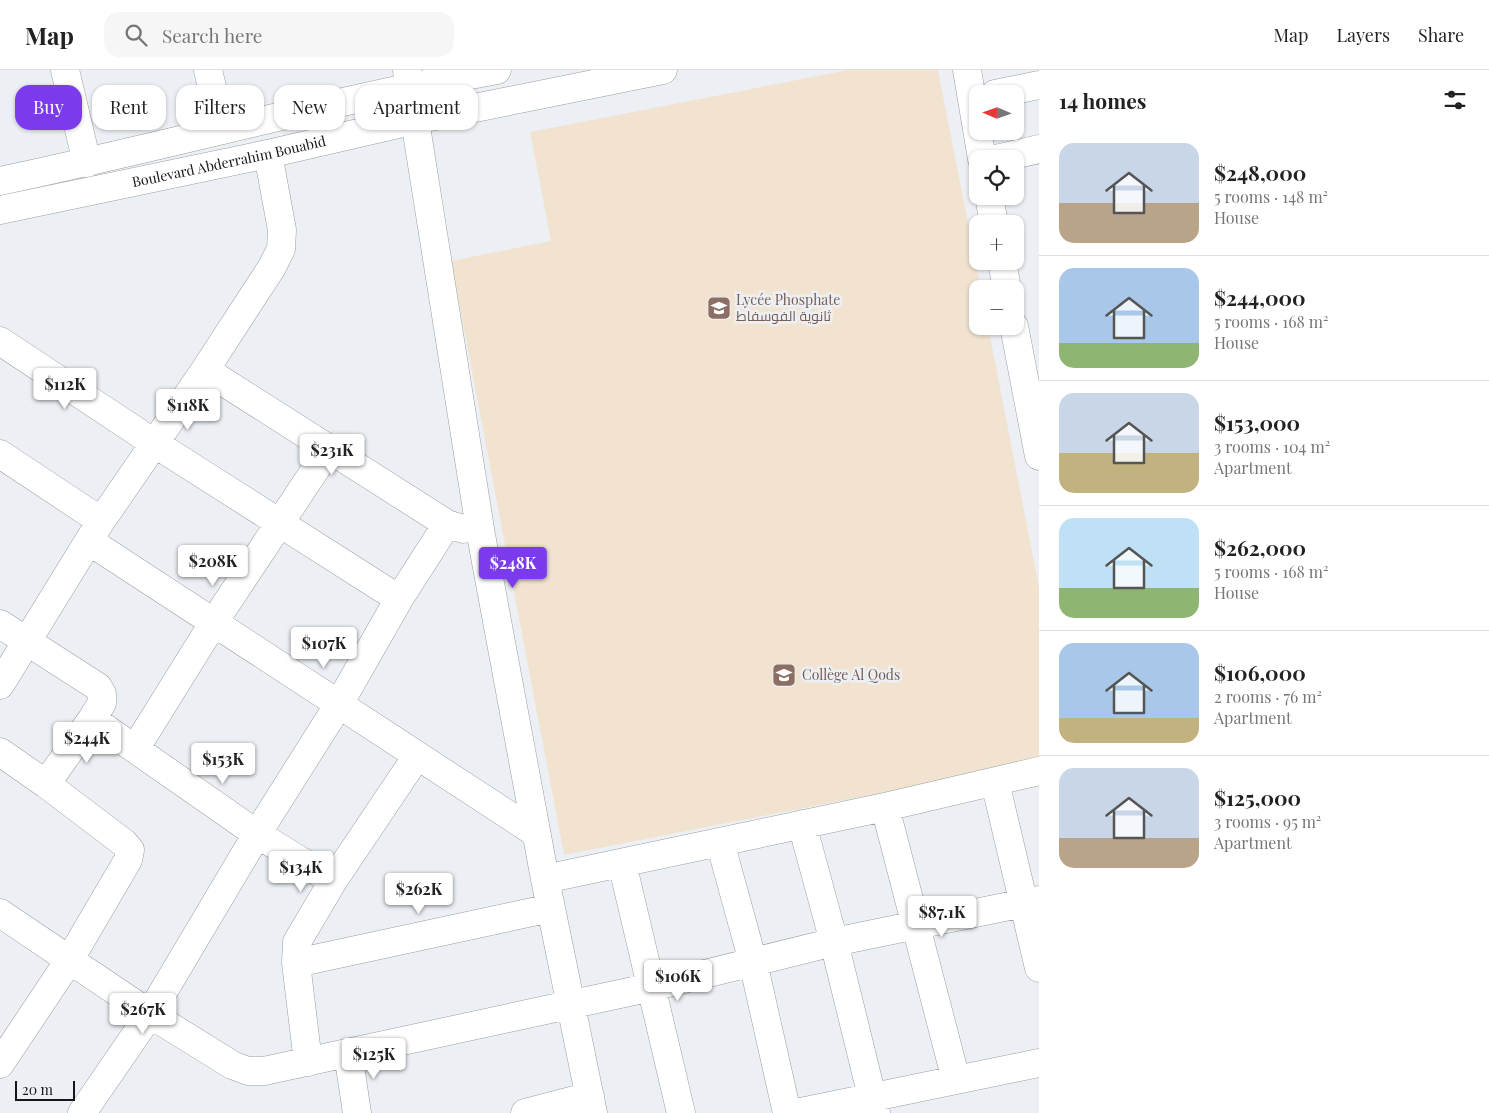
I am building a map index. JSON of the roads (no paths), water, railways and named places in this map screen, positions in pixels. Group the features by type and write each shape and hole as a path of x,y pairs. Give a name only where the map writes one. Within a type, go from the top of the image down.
{"street":[{"path":"65,70 88,163"},
{"path":"208,70 212,85"},
{"path":"264,118 409,78 497,70"},
{"name":"Boulevard Abderrahim Bouabid","path":"478,107 663,70"},
{"path":"967,70 976,85"},
{"path":"1024,88 1039,85"},
{"path":"0,181 88,163 222,130"},
{"name":"Boulevard Abderrahim Bouabid","path":"0,210 268,154 372,130"},
{"path":"417,130 481,535 536,833 592,1105 524,1113"},
{"path":"1024,152 1039,149"},
{"path":"0,685 95,531 205,370 272,267 281,249 282,230 268,154"},
{"path":"1016,335 1039,456"},
{"path":"0,341 154,443 399,599"},
{"path":"205,370 447,524 481,535"},
{"path":"135,749 214,622 281,524 329,449"},
{"path":"0,454 95,531 214,622 536,833"},
{"path":"83,1112 150,1014 257,834 339,704 399,599 447,524"},
{"path":"0,624 98,687 102,694 102,703 46,784"},
{"path":"92,719 257,834 333,881"},
{"path":"0,752 46,784 124,843 130,850 128,860 70,959 0,1064"},
{"path":"308,1062 296,963 297,942 333,881 417,756"},
{"path":"545,879 884,807 1039,771"},
{"path":"995,782 1031,902 1039,968"},
{"path":"884,807 956,1080"},
{"path":"802,824 834,942 874,1105"},
{"path":"720,842 753,962 787,1113"},
{"path":"622,863 681,1113"},
{"path":"0,913 150,1014 232,1065 248,1071 264,1071 652,987 834,942 1031,902"},
{"path":"296,963 551,908"},
{"path":"348,1053 357,1113"},
{"path":"796,1113 874,1105 956,1080 1039,1063"}],"place":[{"name":"Lycée Phosphate ثانوية الفوسفاط","path":"719,308"},
{"name":"Collège Al Qods","path":"784,675"}]}
